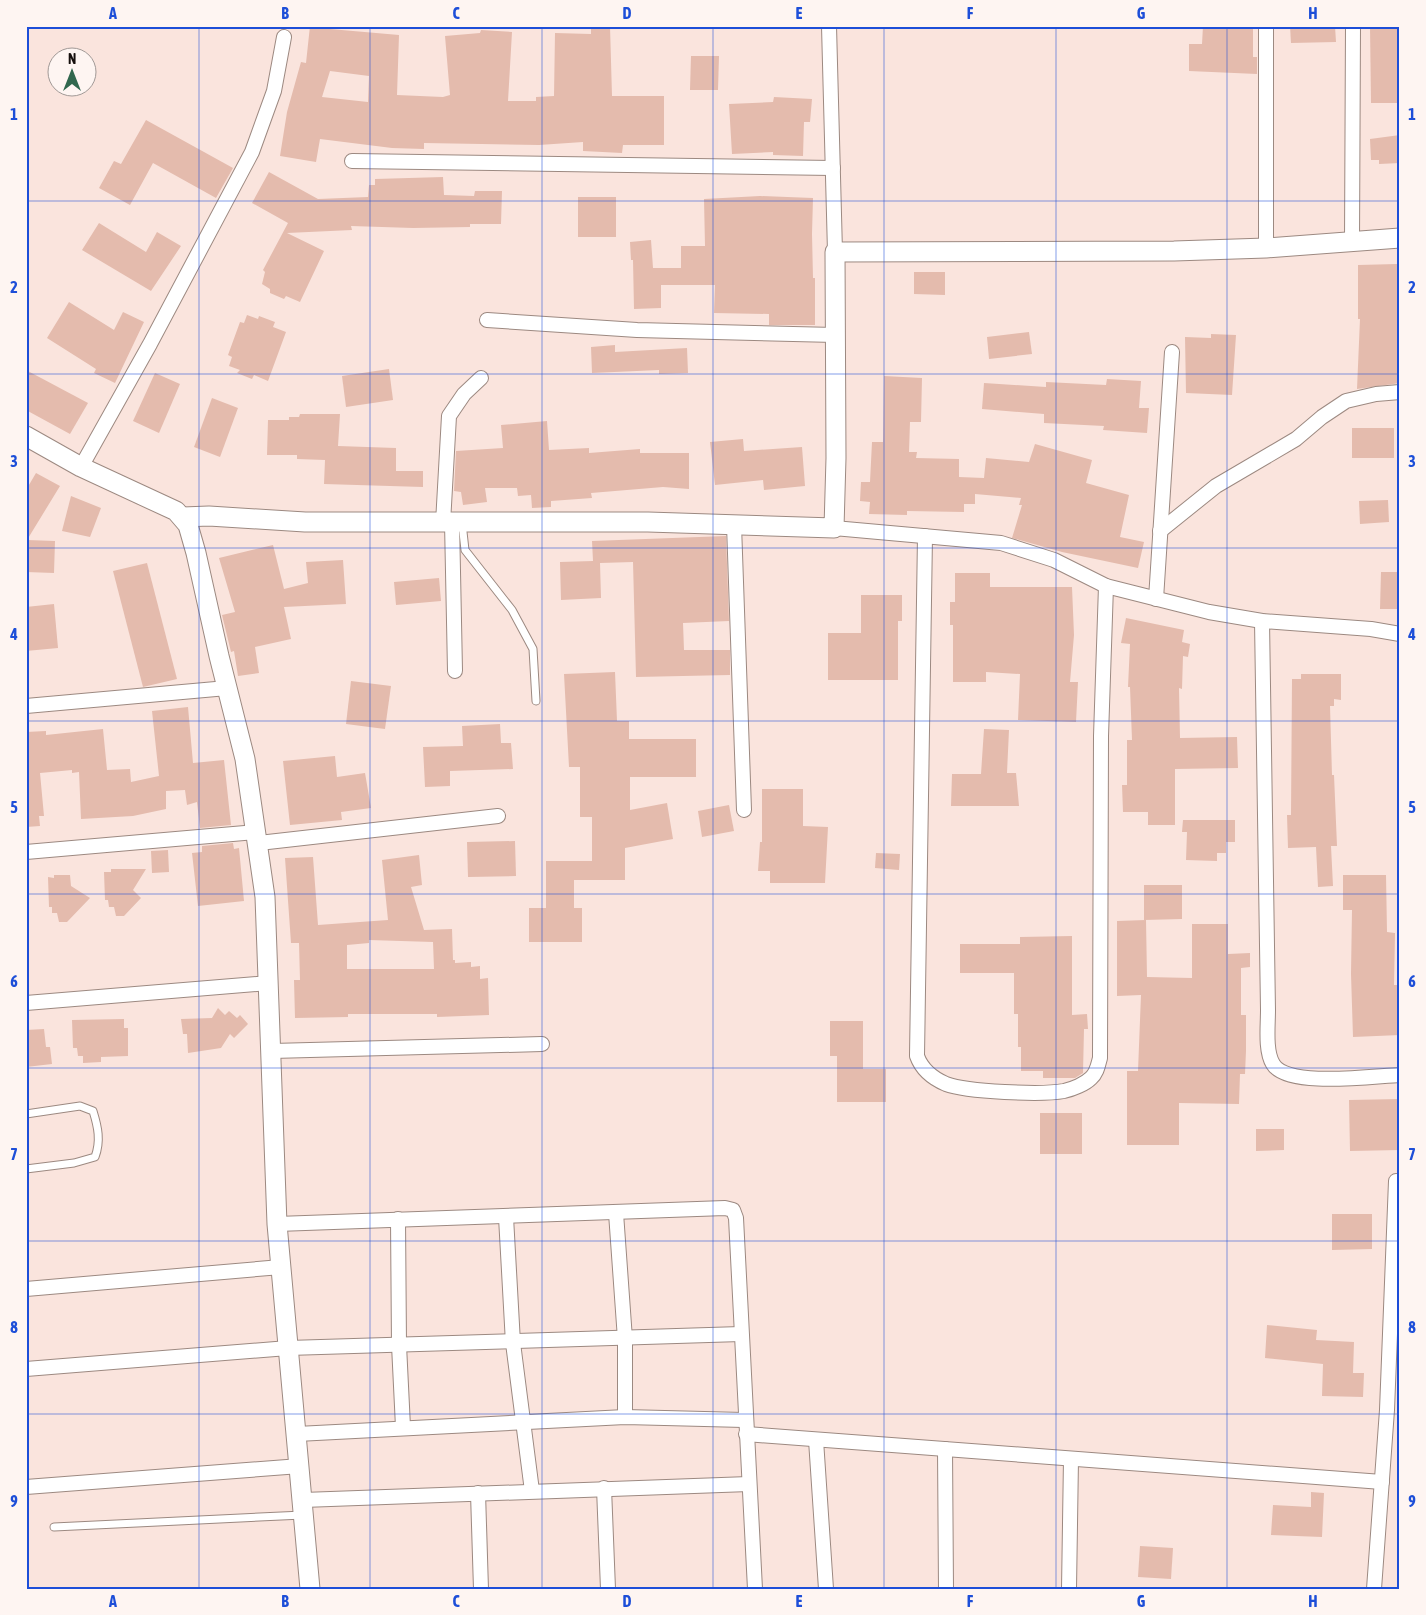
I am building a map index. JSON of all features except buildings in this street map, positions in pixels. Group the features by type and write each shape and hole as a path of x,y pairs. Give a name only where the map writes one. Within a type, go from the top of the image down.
{"street":[{"path":"830,26 835,252 836,458 834,528"},
{"path":"1266,26 1266,248"},
{"path":"1352,241 1353,26"},
{"path":"81,467 150,344 252,152 274,92 284,37"},
{"path":"352,161 833,168"},
{"path":"835,252 1174,251 1266,248 1400,238"},
{"path":"487,320 637,330 835,335"},
{"path":"1156,599 1172,352"},
{"path":"455,670 448,416 464,394 481,378"},
{"path":"1160,531 1216,486 1296,439 1322,417 1346,401 1376,394 1400,392"},
{"path":"26,436 81,467 166,505 183,517 191,535 245,758 265,896 277,1224 310,1589"},
{"path":"183,517 209,516 305,522 648,522 734,524 834,528 924,536 1018,546 1054,560 1106,586 1208,612 1262,621 1370,629 1400,634"},
{"path":"734,524 744,810"},
{"path":"924,536 917,1056 922,1068 931,1076 947,1084 994,1091 1064,1091 1087,1081 1098,1069 1100,1058 1101,736 1106,586"},
{"path":"1262,621 1267,991 1270,1058 1277,1069 1284,1074 1304,1079 1400,1075"},
{"path":"26,706 227,688"},
{"path":"26,852 258,838 498,816"},
{"path":"26,1003 269,983"},
{"path":"272,1051 542,1044"},
{"path":"1374,1589 1382,1482 1396,1181"},
{"path":"277,1224 725,1208 733,1210 736,1218 744,1420 755,1589"},
{"path":"616,1213 625,1339 625,1417"},
{"path":"506,1217 512,1343 532,1491"},
{"path":"398,1219 402,1427"},
{"path":"26,1289 281,1267"},
{"path":"26,1369 288,1348 512,1343 741,1334"},
{"path":"296,1434 402,1427 625,1417 744,1420"},
{"path":"746,1434 1382,1482"},
{"path":"816,1440 826,1589"},
{"path":"945,1449 946,1589"},
{"path":"1069,1589 1071,1459"},
{"path":"26,1487 300,1466"},
{"path":"304,1508 478,1493 749,1484"},
{"path":"604,1488 608,1589"},
{"path":"478,1493 482,1589"}],"lane":[{"path":"452,522 473,563 512,610 533,649 536,700"},
{"path":"26,1114 80,1106 92,1111 98,1125 99,1146 95,1158 74,1163 26,1169"},
{"path":"54,1527 304,1508"}]}
